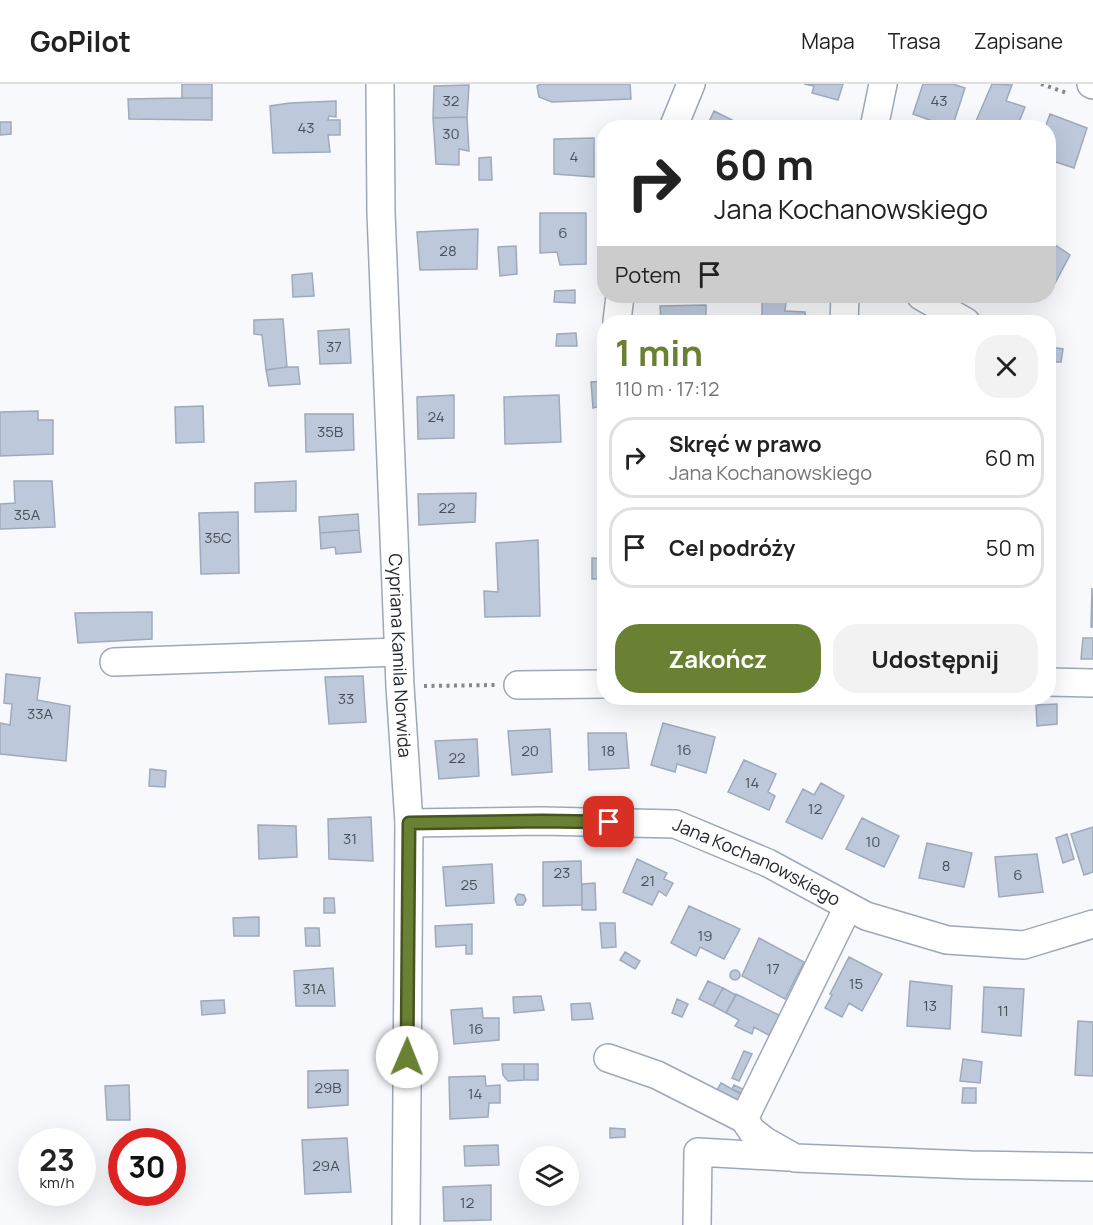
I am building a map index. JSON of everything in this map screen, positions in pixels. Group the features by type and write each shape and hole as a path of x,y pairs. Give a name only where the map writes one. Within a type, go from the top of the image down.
{"street":[{"name":"Cypriana Kamila Norwida","path":"380,84 381,213 398,652 409,823 406,1225"},
{"path":"676,120 692,84"},
{"path":"876,120 883,84"},
{"path":"933,303 954,315"},
{"path":"114,662 398,652"},
{"path":"1056,682 1093,683"},
{"path":"518,685 597,693"},
{"name":"Jana Kochanowskiego","path":"409,823 542,821 675,824 768,863 866,916 947,940 1024,945 1093,924"},
{"path":"744,1119 849,907"},
{"path":"608,1058 657,1075 744,1119 752,1131 795,1158"},
{"path":"697,1225 698,1152 971,1165 1093,1167"}],"path":[{"path":"400,686 518,685"}],"building":[{"path":"182,84 212,84 212,98 182,98"},
{"path":"541,84 630,84 631,99 552,102 539,97 537,86"},
{"path":"804,84 843,84 838,100 812,93 814,86"},
{"path":"923,84 953,84 965,88 955,120 930,120 913,114"},
{"path":"992,84 1012,85 1006,101 1025,107 1020,120 976,120"},
{"path":"469,85 467,117 433,118 434,86"},
{"path":"212,98 212,120 129,119 128,99"},
{"path":"336,101 336,117 329,116 328,120 340,120 340,135 328,135 330,152 273,153 270,106"},
{"path":"714,111 732,120 710,120"},
{"path":"1050,114 1087,128 1074,168 1056,162 1056,120 1048,120"},
{"path":"467,117 469,151 459,149 459,165 436,164 433,118"},
{"path":"0,122 11,122 11,134 0,135"},
{"path":"594,138 594,177 554,174 554,139"},
{"path":"491,157 492,180 479,180 479,158"},
{"path":"540,213 586,213 586,264 560,265 557,252 540,253"},
{"path":"478,229 477,269 420,270 417,232"},
{"path":"1056,245 1070,255 1056,281"},
{"path":"516,246 517,274 500,276 498,247"},
{"path":"312,273 314,296 293,297 292,275"},
{"path":"575,290 575,303 554,302 555,291"},
{"path":"762,303 786,303 785,311 805,312 805,315 762,315"},
{"path":"706,305 706,315 661,315 660,306"},
{"path":"283,319 287,367 266,370 262,335 254,334 254,320"},
{"path":"349,329 351,363 320,364 318,331"},
{"path":"576,333 577,346 556,346 557,334"},
{"path":"1056,348 1063,349 1061,362 1056,362"},
{"path":"298,367 300,384 269,386 266,370"},
{"path":"591,382 597,382 597,407 593,408"},
{"path":"454,395 454,438 418,439 417,397"},
{"path":"559,395 561,442 505,444 504,397"},
{"path":"203,406 204,442 176,443 175,407"},
{"path":"38,411 38,420 53,420 53,454 0,456 0,412"},
{"path":"305,414 353,414 354,450 306,452"},
{"path":"14,481 52,481 55,527 0,529 0,504 15,503"},
{"path":"296,481 296,511 255,512 255,483"},
{"path":"476,493 475,522 419,525 418,494"},
{"path":"238,512 239,573 201,574 199,513"},
{"path":"358,514 359,530 320,533 319,517"},
{"path":"359,530 361,552 336,554 335,547 321,549 320,533"},
{"path":"538,540 540,616 485,617 484,591 498,592 496,543"},
{"path":"592,558 597,558 597,579 592,579"},
{"path":"1092,588 1093,627 1091,627"},
{"path":"152,612 152,639 78,643 75,613"},
{"path":"1083,638 1093,638 1093,659 1081,659"},
{"path":"6,674 40,678 37,700 70,706 66,761 0,754 0,723 10,725 12,704 4,703"},
{"path":"363,676 366,722 329,724 325,677"},
{"path":"1056,704 1057,724 1037,726 1036,705"},
{"path":"663,723 715,737 706,773 677,764 675,772 651,765"},
{"path":"550,729 552,772 512,775 508,731"},
{"path":"588,733 626,733 629,768 589,770"},
{"path":"477,739 479,776 439,779 435,741"},
{"path":"744,760 776,774 768,792 775,796 769,810 728,792"},
{"path":"150,769 166,771 165,787 149,786"},
{"path":"821,783 844,796 822,839 786,822 803,789 814,795"},
{"path":"371,817 373,861 329,859 328,819"},
{"path":"862,818 899,836 884,867 846,849"},
{"path":"258,825 296,826 297,857 259,859"},
{"path":"1093,827 1093,872 1084,875 1071,834"},
{"path":"1067,834 1074,859 1063,863 1056,838"},
{"path":"927,843 972,853 964,887 919,878"},
{"path":"1037,854 1043,892 999,897 995,857"},
{"path":"637,859 667,873 664,879 673,883 666,896 659,891 652,905 623,892"},
{"path":"581,861 582,905 543,906 543,862"},
{"path":"492,864 494,903 446,906 443,867"},
{"path":"595,883 596,910 582,910 582,884"},
{"path":"518,894 524,895 526,900 523,905 517,905 515,899"},
{"path":"324,898 334,898 335,913 324,913"},
{"path":"689,906 740,929 724,959 700,947 696,956 671,943"},
{"path":"259,917 259,936 234,936 233,918"},
{"path":"600,923 615,923 616,947 602,948"},
{"path":"472,924 472,954 466,954 466,945 436,947 435,926"},
{"path":"305,928 319,928 320,946 306,946"},
{"path":"759,938 804,962 785,999 742,976"},
{"path":"625,952 640,961 635,969 620,960"},
{"path":"849,957 882,974 862,1011 849,1003 842,1017 825,1008"},
{"path":"333,968 335,1006 296,1006 294,971"},
{"path":"735,970 739,971 739,979 735,980 731,979 730,975 731,971"},
{"path":"708,981 723,988 713,1006 699,999"},
{"path":"910,981 952,986 950,1029 907,1026"},
{"path":"984,987 1024,989 1021,1036 982,1032"},
{"path":"723,988 736,995 726,1013 713,1006"},
{"path":"736,994 789,1020 779,1041 754,1027 752,1034 735,1026 739,1020 726,1013"},
{"path":"541,996 544,1010 514,1013 513,997"},
{"path":"677,999 688,1004 682,1017 672,1013"},
{"path":"224,1000 225,1013 202,1015 201,1001"},
{"path":"590,1003 593,1019 572,1020 571,1004"},
{"path":"482,1008 483,1018 499,1018 499,1040 454,1044 451,1010"},
{"path":"1078,1021 1093,1022 1093,1076 1075,1075"},
{"path":"744,1051 752,1054 739,1081 732,1078"},
{"path":"963,1059 982,1062 980,1083 960,1081"},
{"path":"502,1064 524,1064 524,1080 508,1081 503,1075"},
{"path":"524,1064 538,1064 538,1080 524,1080"},
{"path":"348,1070 348,1105 308,1108 308,1071"},
{"path":"485,1076 486,1086 500,1085 500,1103 489,1103 488,1117 450,1119 449,1077"},
{"path":"721,1083 748,1098 743,1108 715,1094"},
{"path":"129,1085 130,1120 107,1120 105,1086"},
{"path":"734,1085 745,1090 743,1094 732,1089"},
{"path":"963,1088 976,1088 976,1103 962,1103"},
{"path":"610,1128 625,1129 625,1137 610,1138"},
{"path":"347,1138 351,1192 305,1194 302,1140"},
{"path":"498,1145 499,1165 465,1166 464,1146"},
{"path":"491,1185 491,1220 444,1221 443,1187"}],"route":[{"path":"407,1057 409,823 609,822"}]}
